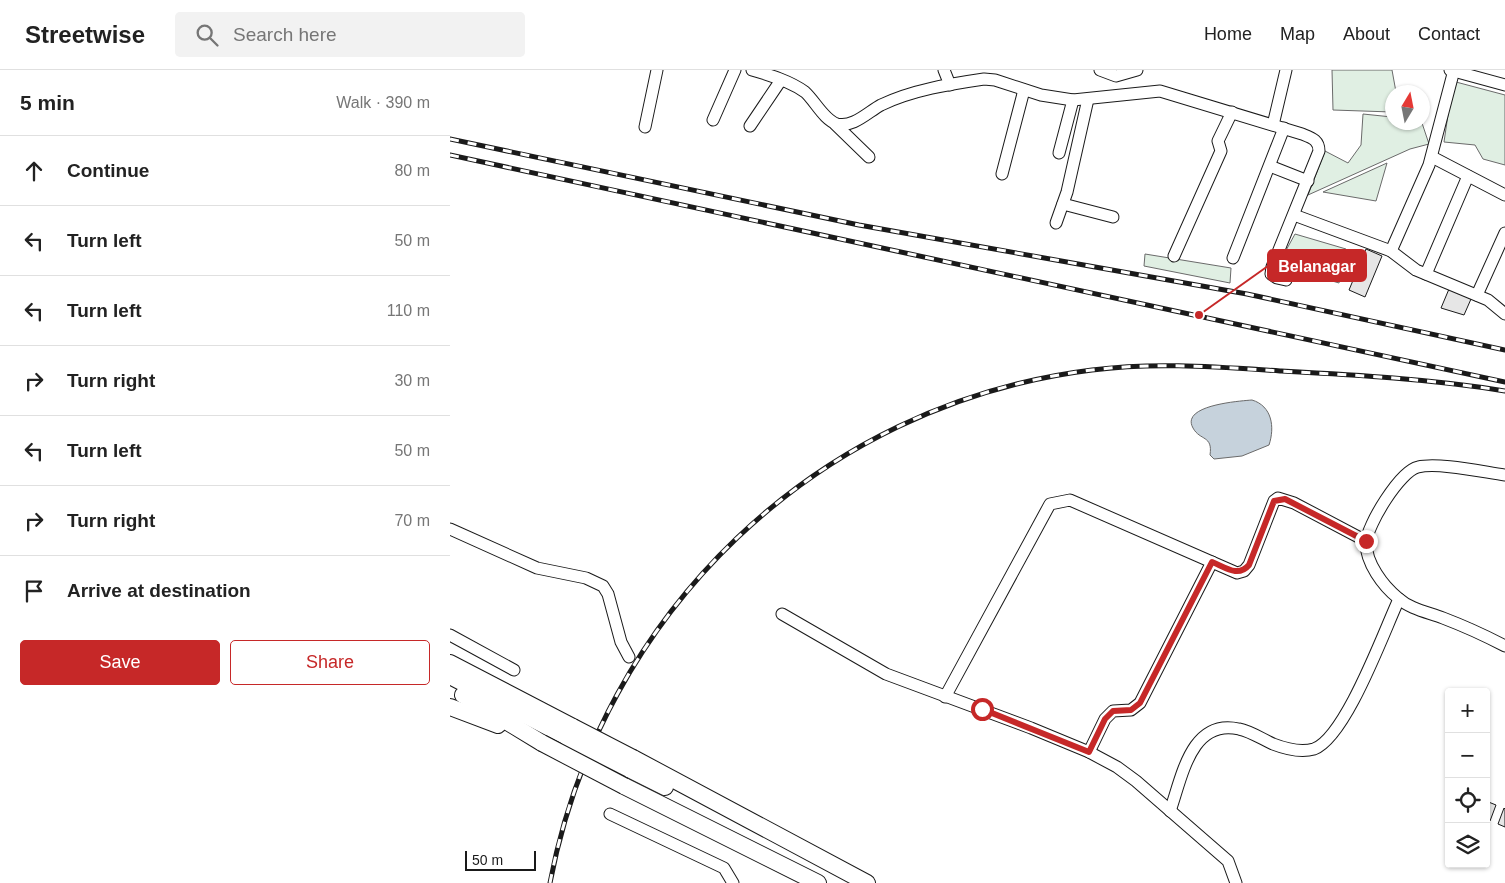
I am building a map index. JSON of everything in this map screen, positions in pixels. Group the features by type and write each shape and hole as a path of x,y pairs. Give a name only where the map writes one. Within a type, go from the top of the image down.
{"highway":[{"path":"450,663 570,732 631,764 745,816 797,847 867,883"},
{"path":"450,676 570,732"},
{"path":"450,688 542,743 818,883"},
{"path":"450,707 542,743"}],"street":[{"path":"645,127 658,70"},
{"path":"713,120 735,70"},
{"path":"752,70 781,80 803,91 869,157"},
{"path":"1100,70 1116,76 1138,70"},
{"path":"1233,258 1270,166 1286,70"},
{"path":"1391,251 1432,157 1453,70 1505,85"},
{"path":"834,124 851,123 890,102 947,78 990,79 1024,90 1073,100 1160,91 1315,139 1319,144 1316,163 1272,267 1271,274 1286,280"},
{"path":"750,126 781,80"},
{"path":"1002,174 1024,90"},
{"path":"1056,223 1063,204 1088,99"},
{"path":"1059,153 1073,100"},
{"path":"1174,256 1221,151 1218,141 1232,112"},
{"path":"1432,157 1505,195"},
{"path":"1270,166 1308,181"},
{"path":"1426,274 1468,176"},
{"path":"1063,204 1113,217"},
{"path":"1294,215 1391,251 1409,265 1426,274 1478,295 1498,307 1505,314"},
{"path":"1478,295 1505,234"},
{"path":"1505,475 1433,466 1417,467 1402,476 1373,522 1366,541 1368,554 1384,585 1399,599 1413,608 1474,630 1505,646"},
{"path":"945,697 1050,504 1070,500 1237,573 1244,571 1249,565 1274,501 1278,498 1294,503 1366,541"},
{"path":"450,529 537,568 586,578 604,586 608,594 621,642 629,657"},
{"path":"1089,752 1105,719 1113,711 1131,710 1140,703 1212,562"},
{"path":"1170,811 1188,760 1197,742 1209,731 1223,727 1240,729 1278,746 1296,751 1314,748 1331,736 1349,708 1399,599"},
{"path":"782,614 886,674 982,709 1089,752 1117,767 1136,781 1228,861 1236,883"},
{"path":"450,635 514,670"},
{"path":"610,814 716,863 724,868 733,883"}],"green space":[{"path":"1332,70 1392,70 1395,85 1385,85 1385,112 1333,110"},
{"path":"1456,82 1505,95 1505,165 1483,159 1475,145 1444,142 1449,108"},
{"path":"1363,114 1385,116 1385,130 1424,130 1429,144 1410,149 1308,195 1325,151 1348,163 1361,145"},
{"path":"1387,163 1376,201 1323,192"},
{"path":"1295,234 1346,249 1339,283 1278,265"},
{"path":"1145,254 1231,268 1230,283 1144,266"}],"shaded area":[{"path":"1252,400 1259,403 1268,412 1272,424 1269,445 1242,456 1214,459 1210,455 1210,444 1196,432 1191,420 1195,414 1203,409 1225,403"}],"building":[{"path":"1366,249 1382,256 1365,297 1349,290"},
{"path":"1449,289 1471,299 1464,315 1441,308"},
{"path":"1490,803 1496,805 1490,821"},
{"path":"1505,809 1505,827 1498,824"}],"railway":[{"path":"450,139 859,225 1247,294 1505,350"},
{"path":"450,155 1505,382"},
{"path":"550,883 577,785 618,694 671,611 737,538 813,476 898,427 992,391 1092,370 1139,366 1186,366 1336,374 1421,380 1505,391"}],"place":[{"name":"Belanagar","path":"1199,315"}],"route":[{"path":"982,709 1089,752 1105,719 1113,711 1131,710 1140,703 1212,562 1237,573 1244,571 1249,565 1274,501 1278,498 1285,499 1366,541"}]}
